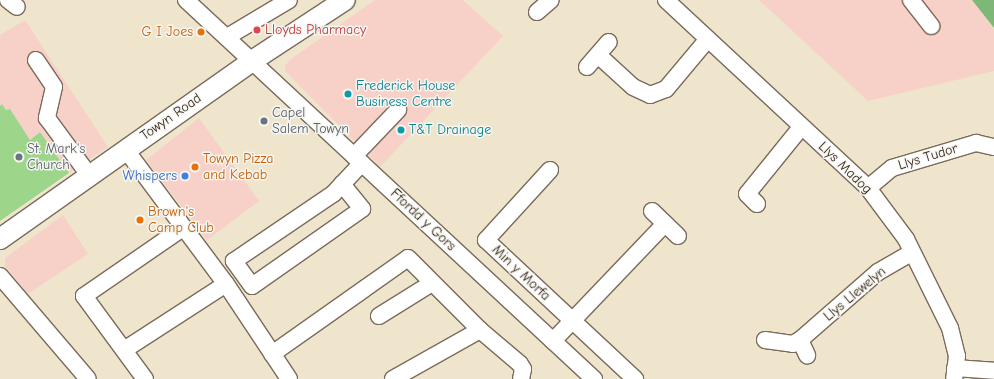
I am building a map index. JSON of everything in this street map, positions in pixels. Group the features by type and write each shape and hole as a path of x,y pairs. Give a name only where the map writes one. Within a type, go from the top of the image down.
{"main road":[{"name":"Towyn Road","path":"0,238 252,61 345,0"}],"street":[{"name":"Ffordd y Gors","path":"186,0 594,379"},
{"path":"227,38 289,0"},
{"path":"537,12 551,0"},
{"name":"Llys Madog","path":"666,0 868,188 906,239 950,328 957,356 954,374"},
{"path":"911,0 931,26"},
{"path":"598,55 634,87 650,95 666,89 708,39"},
{"path":"587,67 609,42"},
{"path":"36,60 54,87 47,118 89,175"},
{"path":"342,184 362,210 252,286 234,261 333,194 398,110"},
{"path":"757,204 747,194 802,126"},
{"name":"Llys Tudor","path":"868,188 892,168 976,143 994,147"},
{"path":"126,150 226,284 272,354 282,376"},
{"name":"Min y Morfa","path":"550,170 486,240 635,379"},
{"path":"652,211 678,236"},
{"path":"554,341 665,224"},
{"path":"145,379 84,296 184,227"},
{"name":"Llys Llewelyn","path":"800,340 878,272 912,252"},
{"path":"272,354 408,258 480,330 520,364 523,369 521,379"},
{"path":"0,276 88,379"},
{"path":"379,316 432,283"},
{"path":"124,350 226,284"},
{"path":"393,379 480,330"},
{"path":"765,340 793,344 800,340 806,355"},
{"path":"954,374 994,371"}],"shaded area":[{"path":"375,0 463,0 503,36 380,167 285,71 285,65 291,59"},
{"path":"759,0 972,0 994,29 994,71 868,101"},
{"path":"25,20 108,147 69,173 40,132 30,140 10,109 6,110 2,105 0,106 0,35"},
{"path":"199,118 259,201 207,240 146,160"},
{"path":"63,215 88,254 28,294 5,266 5,258"}],"green space":[{"path":"972,0 994,0 994,28"},
{"path":"2,104 6,110 10,109 30,140 40,132 69,173 0,221 0,106"}],"place":[{"name":"Lloyds Pharmacy","path":"257,30"},
{"name":"G I Joes","path":"201,32"},
{"name":"Frederick House Business Centre","path":"348,94"},
{"name":"Capel Salem Towyn","path":"264,121"},
{"name":"T&T Drainage","path":"401,130"},
{"name":"St. Mark's Church","path":"19,157"},
{"name":"Towyn Pizza and Kebab","path":"195,167"},
{"name":"Whispers","path":"185,176"},
{"name":"Brown's Camp Club","path":"140,220"}]}
